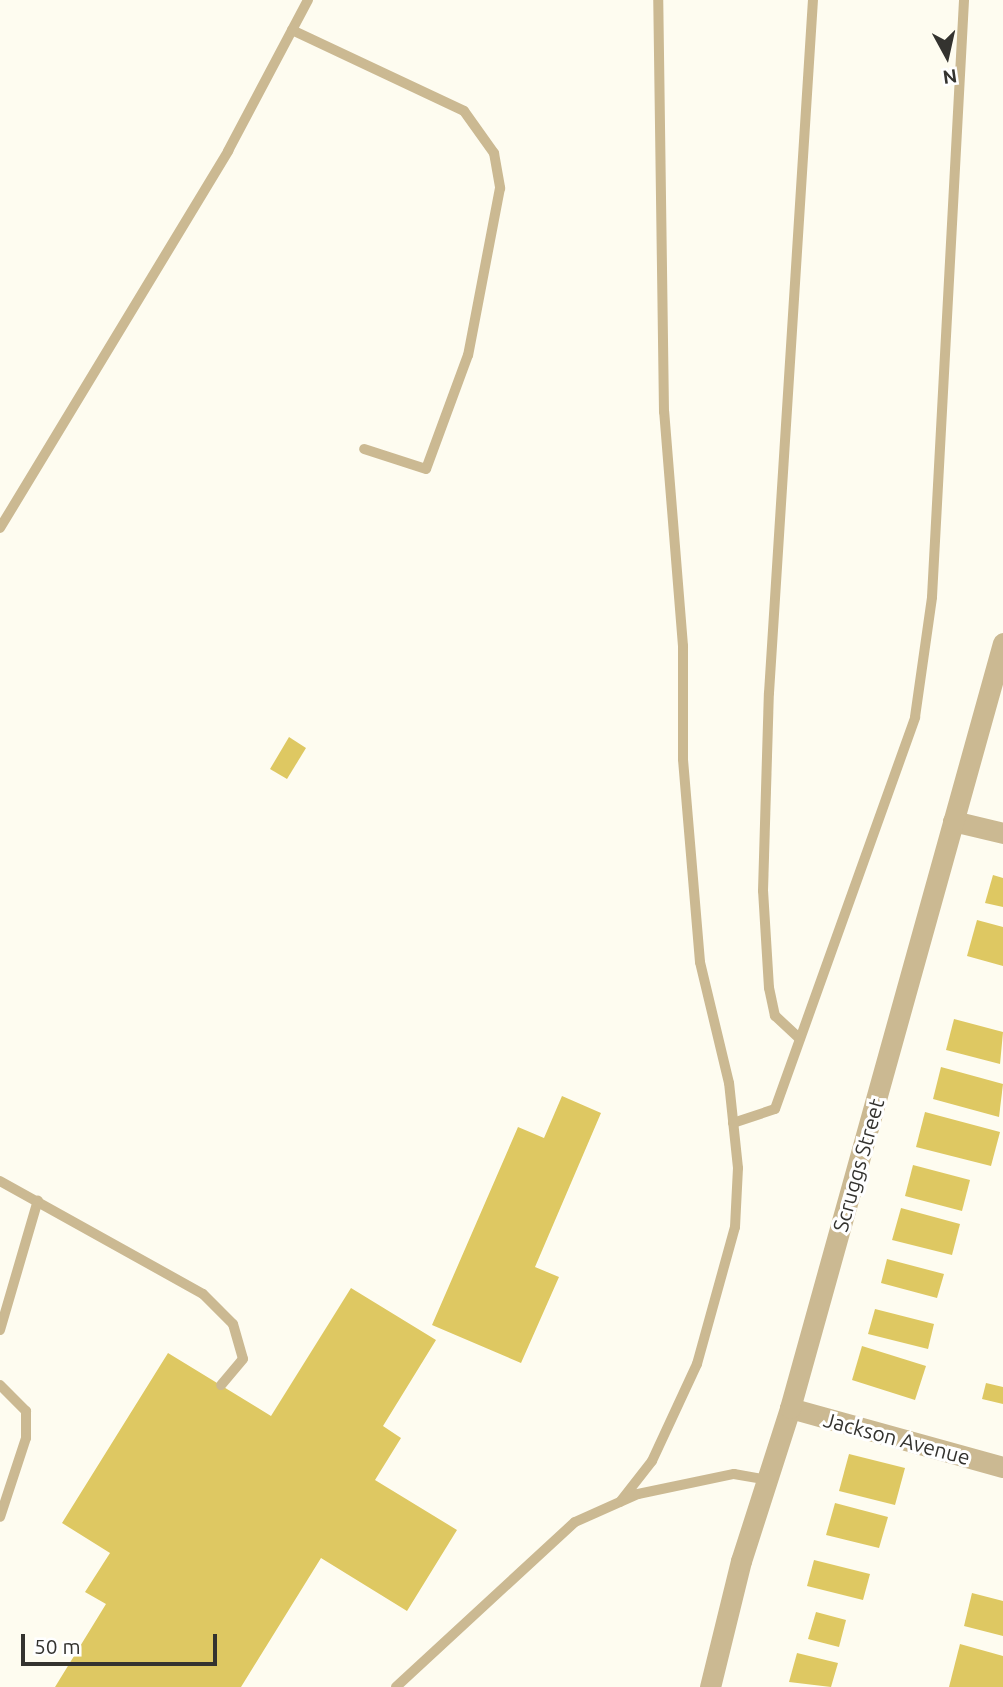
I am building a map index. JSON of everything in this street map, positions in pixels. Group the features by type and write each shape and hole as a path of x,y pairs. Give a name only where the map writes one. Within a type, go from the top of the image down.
{"street":[{"name":"Scruggs Street","path":"710,1687 741,1561 790,1408 1003,643"},
{"path":"953,821 1003,833"},
{"name":"Jackson Avenue","path":"790,1408 1003,1467"}],"lane":[{"path":"0,528 228,150 308,0"},
{"path":"620,1502 652,1461 697,1364 722,1285 735,1227 738,1168 729,1083 700,962 682,759 683,646 664,412 658,0"},
{"path":"799,1038 775,1016 764,891 769,693 813,0"},
{"path":"733,1124 775,1109 915,717 932,597 964,0"},
{"path":"292,30 464,111 494,153 500,188 468,355 426,469 364,449"},
{"path":"0,1181 38,1200 213,1304 233,1324 243,1359 221,1385"},
{"path":"0,1330 38,1200"},
{"path":"0,1385 26,1411 26,1438 0,1517"},
{"path":"396,1687 575,1522 620,1502 734,1474 767,1480"}],"building":[{"path":"289,737 306,748 287,779 270,769"},
{"path":"993,875 1003,878 1003,907 985,903"},
{"path":"977,920 1003,927 1003,966 967,956"},
{"path":"954,1019 1003,1032 1000,1064 946,1050"},
{"path":"941,1067 1003,1084 999,1117 933,1099"},
{"path":"562,1096 601,1113 535,1267 559,1277 521,1363 432,1325 518,1127 544,1138"},
{"path":"925,1112 1000,1132 991,1166 916,1147"},
{"path":"913,1165 970,1180 962,1211 905,1196"},
{"path":"901,1208 960,1224 952,1255 892,1240"},
{"path":"887,1259 944,1274 937,1298 881,1283"},
{"path":"351,1288 436,1340 383,1426 401,1438 375,1480 457,1530 407,1611 321,1558 241,1687 55,1687 106,1604 85,1592 110,1553 62,1523 168,1353 271,1416"},
{"path":"875,1309 934,1324 928,1349 868,1334"},
{"path":"862,1346 926,1366 915,1400 852,1380"},
{"path":"986,1383 1003,1387 1003,1404 982,1399"},
{"path":"849,1454 905,1468 895,1505 839,1491"},
{"path":"835,1503 888,1517 879,1548 826,1535"},
{"path":"814,1560 870,1574 863,1600 807,1586"},
{"path":"972,1593 1003,1601 1003,1636 964,1626"},
{"path":"816,1612 846,1620 839,1647 808,1639"},
{"path":"960,1644 1003,1656 1003,1687 949,1687"},
{"path":"797,1653 838,1663 831,1687 789,1682"}]}
